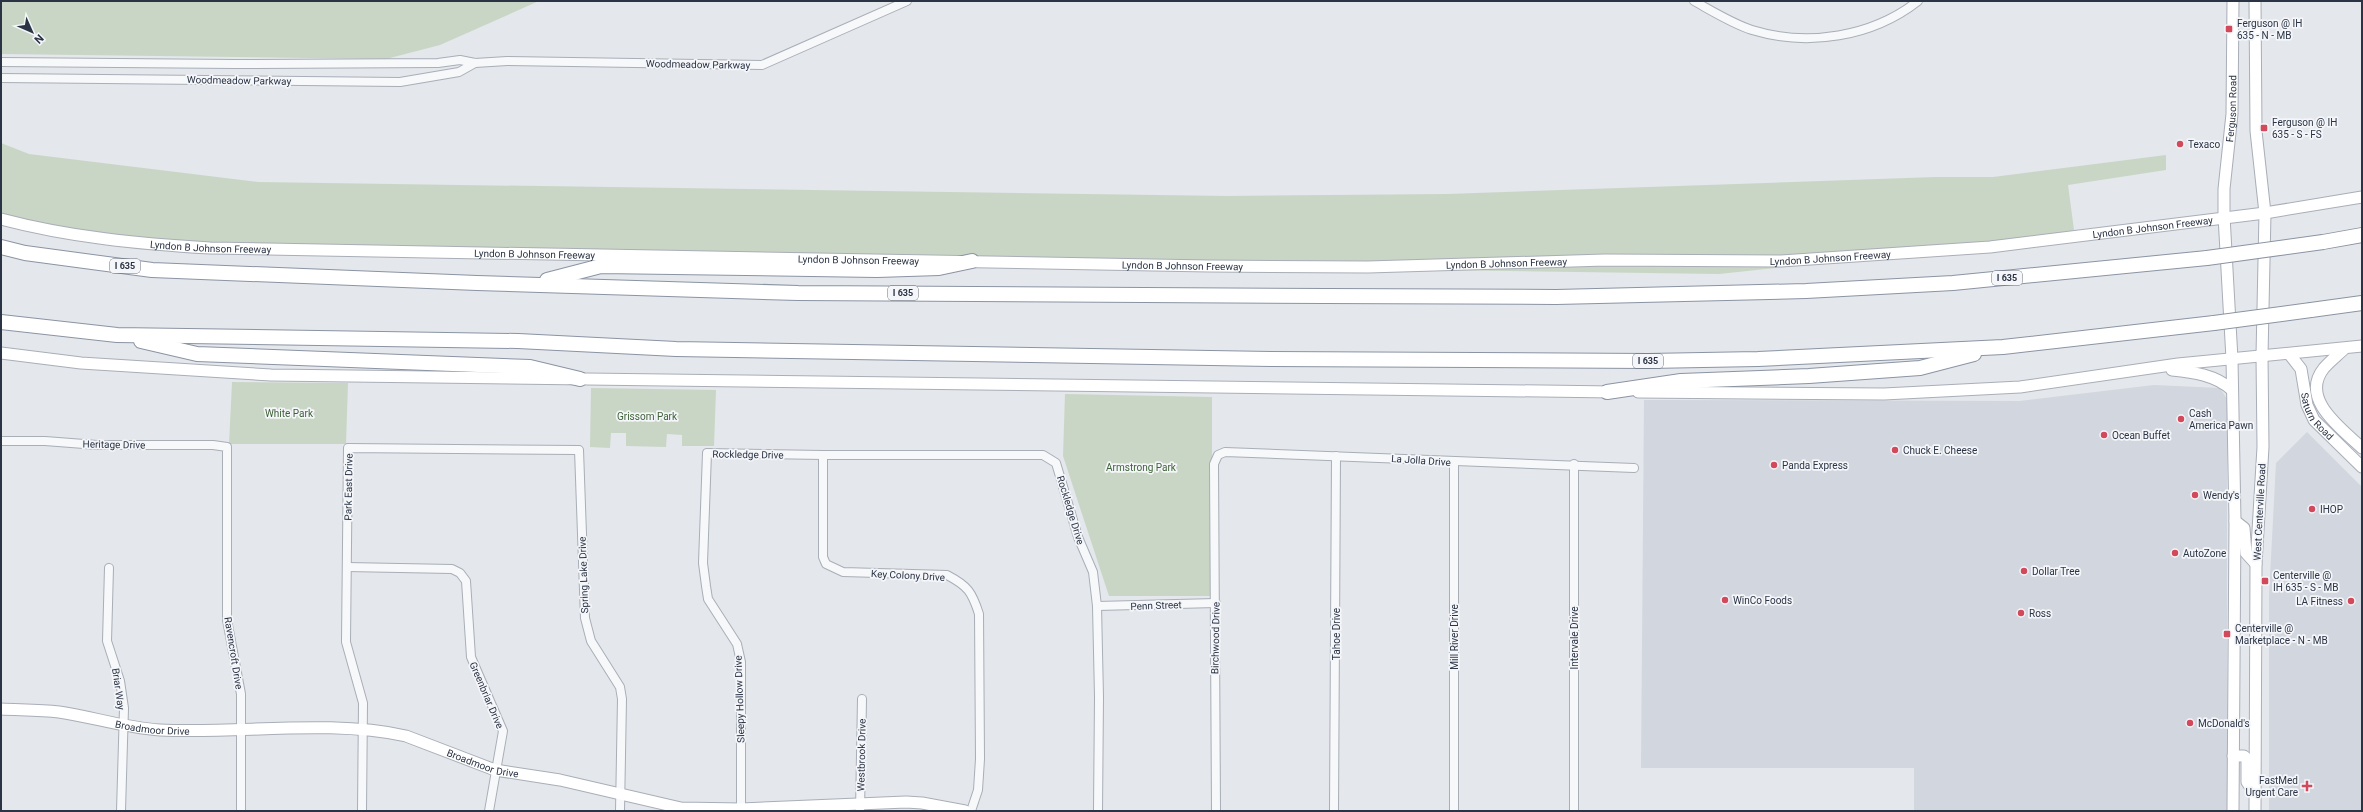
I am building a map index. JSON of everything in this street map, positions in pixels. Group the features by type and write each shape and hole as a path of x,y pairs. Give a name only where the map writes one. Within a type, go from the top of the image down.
{"highway":[{"name":"I 635","path":"1,247 25,253 152,270 798,293 1556,298 1806,291 1953,283 2207,258 2362,235"},
{"path":"530,284 601,266 877,270 939,268 972,261"},
{"name":"I 635","path":"1,322 117,335 518,341 676,349 1271,359 1656,361 1758,359 1913,350 2003,347 2214,323 2362,303"},
{"path":"117,335 197,354 530,367 580,379"},
{"path":"1607,392 1681,381 1809,376 1920,368 2003,347"}],"main road":[{"name":"Ferguson Road","path":"2224,216 2224,190 2232,114 2234,1"},
{"path":"2255,1 2256,132 2266,213"},
{"name":"Lyndon B Johnson Freeway","path":"1,219 23,225 104,238 210,248 696,258 1368,267 1605,260 1781,261 1990,247 2224,216 2266,213 2362,197"},
{"name":"West Centerville Road","path":"2255,811 2256,564 2263,447 2262,356 2266,213"},
{"path":"2224,216 2232,359 2234,521 2232,584 2233,811"},
{"path":"1,353 81,363 271,375 1607,392 1884,394 2020,387 2232,359 2362,346"},
{"name":"Saturn Road","path":"2344,349 2324,368 2318,379 2316,390 2320,404 2334,422 2362,448"},
{"name":"Saturn Road","path":"2290,354 2301,369 2307,405 2314,420 2329,437 2362,467"},
{"path":"2159,368 2210,377 2226,384 2232,390"},
{"path":"2234,521 2244,528 2246,553 2256,564"},
{"name":"Broadmoor Drive","path":"1,709 60,712 107,721 122,726 160,730 363,730 406,736 495,770 560,780 681,808 741,810 860,807 922,803 965,811"},
{"path":"2233,756 2244,756 2247,759 2247,782 2255,795"}],"street":[{"name":"Woodmeadow Parkway","path":"1,62 235,64 438,62 460,60 475,63 514,61 762,65 907,1"},
{"path":"1694,1 1752,30 1807,38 1840,36 1890,21 1918,1"},
{"name":"Woodmeadow Parkway","path":"1,78 400,82 459,72 475,63"},
{"name":"Heritage Drive","path":"1,441 45,441 97,445 213,445 227,447"},
{"name":"Ravencroft Drive","path":"227,447 227,620 241,694 241,811"},
{"name":"Park East Drive","path":"362,811 363,703 346,642 348,448 579,450"},
{"name":"Spring Lake Drive","path":"579,450 585,618 591,641 620,687 623,737 620,811"},
{"name":"La Jolla Drive","path":"1214,464 1218,455 1225,452 1454,462 1574,464 1634,468"},
{"name":"Rockledge Drive","path":"707,453 823,455 1043,455 1056,463 1078,536 1092,572 1097,606 1099,697 1098,811"},
{"name":"Sleepy Hollow Drive","path":"707,453 703,563 708,599 737,644 740,662 741,810"},
{"name":"Key Colony Drive","path":"823,455 823,557 826,564 843,572 947,575 962,583 972,594 979,614 980,759 978,790 971,811"},
{"name":"Tahoe Drive","path":"1334,811 1336,456"},
{"name":"Mill River Drive","path":"1454,462 1454,811"},
{"name":"Birchwood Drive","path":"1214,464 1216,602 1216,811"},
{"name":"Intervale Drive","path":"1574,464 1574,811"},
{"name":"Greenbriar Drive","path":"347,567 452,569 466,581 471,657 503,731 489,811"},
{"name":"Briar Way","path":"109,568 106,626 107,641 120,681 124,708 122,726 121,811"},
{"name":"Penn Street","path":"1097,606 1216,602"},
{"name":"Westbrook Drive","path":"860,807 862,699"}],"shaded area":[{"path":"2154,385 2220,388 2227,399 2227,811 1914,811 1914,768 1641,768 1644,400 2020,401"},
{"path":"2307,432 2362,487 2362,811 2269,811 2269,596 2276,463"}],"green space":[{"path":"1,1 539,1 440,45 386,59 1,54"},
{"path":"1,143 29,154 259,182 1227,196 1447,194 1935,177 1993,177 2166,155 2166,170 2068,185 2074,230 2053,239 1719,274 183,252 136,249 23,230 1,221"},
{"name":"White Park","path":"232,382 348,383 346,444 229,444"},
{"name":"Grissom Park","path":"591,388 716,390 714,446 682,446 682,435 667,434 666,447 626,446 626,433 611,433 610,448 590,447"},
{"name":"Armstrong Park","path":"1065,394 1212,397 1212,596 1109,596 1063,456"}],"place":[{"name":"Ferguson @ IH 635 - N - MB","path":"2229,29"},
{"name":"Ferguson @ IH 635 - S - FS","path":"2264,128"},
{"name":"Texaco","path":"2180,144"},
{"name":"Cash America Pawn","path":"2181,419"},
{"name":"Ocean Buffet","path":"2104,435"},
{"name":"Chuck E. Cheese","path":"1895,450"},
{"name":"Panda Express","path":"1774,465"},
{"name":"Wendy's","path":"2195,495"},
{"name":"IHOP","path":"2312,509"},
{"name":"AutoZone","path":"2175,553"},
{"name":"Dollar Tree","path":"2024,571"},
{"name":"Centerville @ IH 635 - S - MB","path":"2265,581"},
{"name":"WinCo Foods","path":"1725,600"},
{"name":"LA Fitness","path":"2351,601"},
{"name":"Ross","path":"2021,613"},
{"name":"Centerville @ Marketplace - N - MB","path":"2227,634"},
{"name":"McDonald's","path":"2190,723"},
{"name":"FastMed Urgent Care","path":"2307,786"}]}
